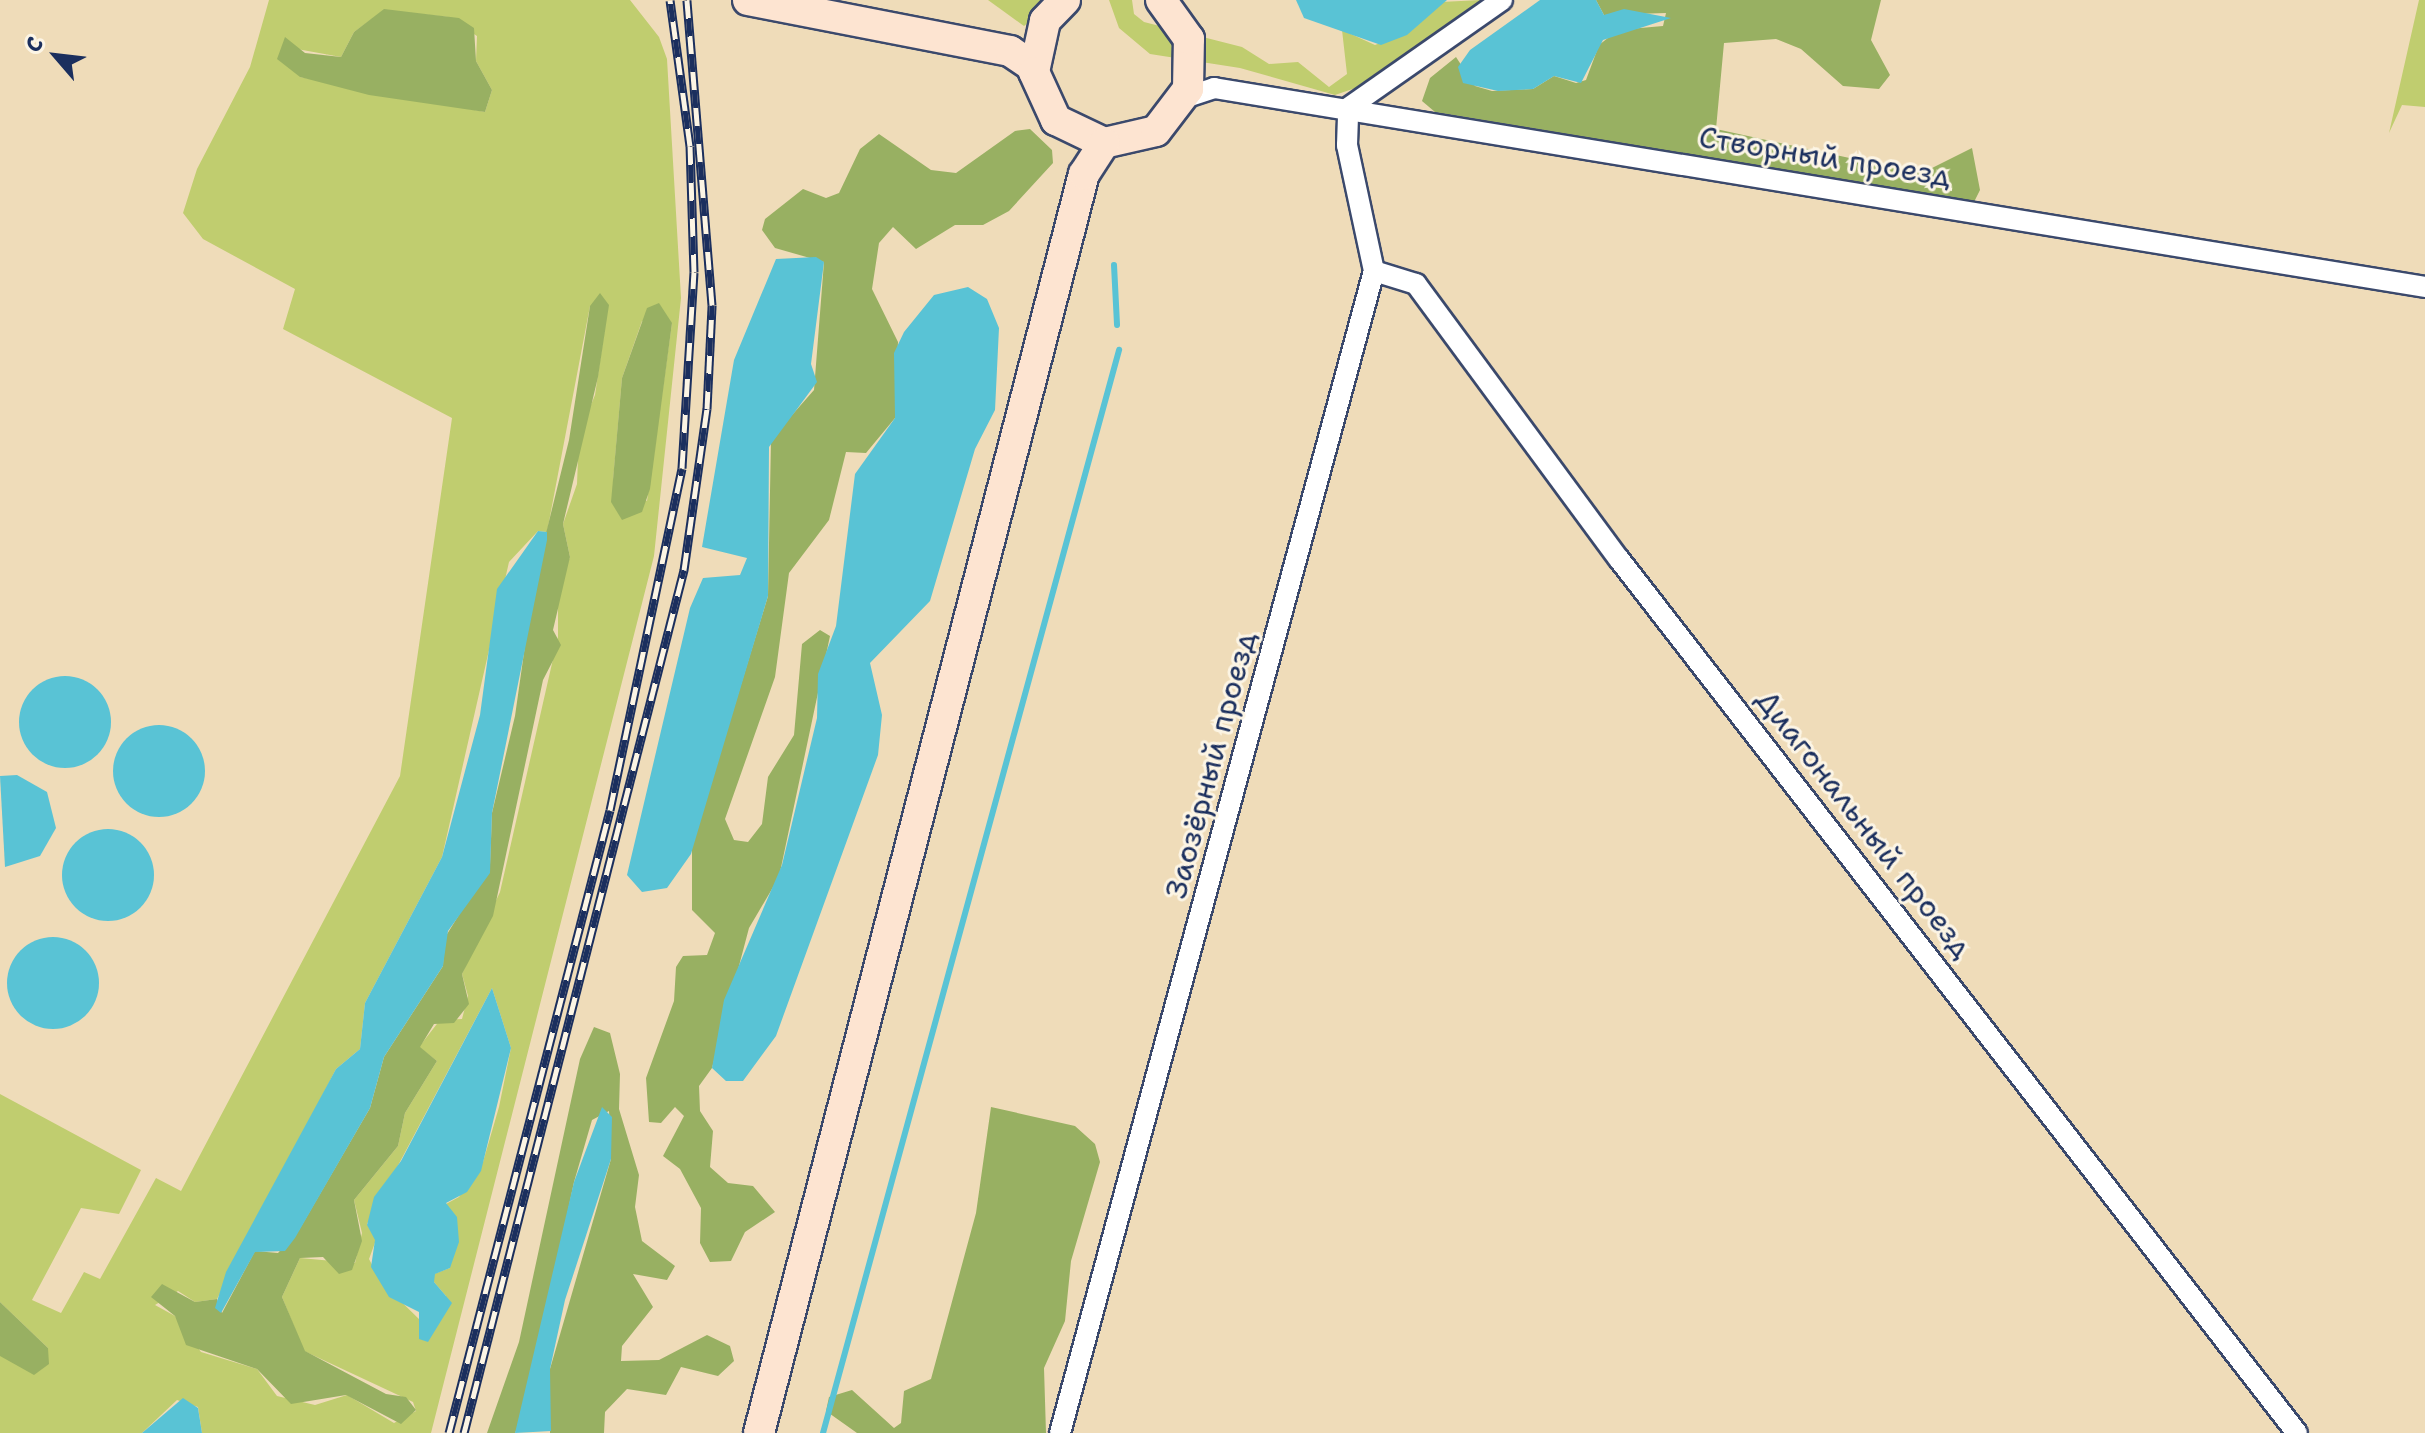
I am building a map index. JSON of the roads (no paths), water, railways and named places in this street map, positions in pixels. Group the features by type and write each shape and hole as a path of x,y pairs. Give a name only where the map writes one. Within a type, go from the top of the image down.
{"main road":[{"path":"748,0 1027,52"},
{"path":"1027,52 1065,0"},
{"path":"1027,52 1041,98 1091,139 1156,131 1203,78 1189,39 1161,0"},
{"path":"759,1433 1091,139"}],"street":[{"path":"1348,108 1502,0"},
{"name":"Створный проезд","path":"1203,78 1348,108 2425,287"},
{"name":"Заозёрный проезд","path":"1060,1433 1374,271 1347,145 1348,108"},
{"name":"Диагональный проезд","path":"1374,271 1416,284 1619,559 2297,1433"}],"water":[{"path":"1296,0 1447,0 1407,35 1381,45 1304,18"},
{"path":"1540,0 1596,0 1604,15 1624,9 1671,18 1603,40 1581,83 1554,76 1533,89 1498,91 1463,83 1458,67 1470,50"},
{"path":"816,257 824,262 811,364 817,382 769,447 768,596 691,854 667,888 642,892 627,875 690,608 703,578 740,575 747,558 702,547 734,360 776,259"},
{"path":"968,287 987,299 999,328 995,410 975,449 930,601 870,663 882,715 878,755 776,1036 743,1081 726,1081 712,1068 724,1000 782,865 817,718 818,674 836,626 855,474 895,418 894,353 904,332 934,295"},
{"path":"538,531 547,532 547,540 492,813 490,873 448,931 443,966 384,1057 370,1108 295,1238 285,1251 255,1252 221,1313 215,1308 226,1272 336,1069 360,1049 365,1003 442,857 480,715 497,589"},
{"path":"65,676 83,679 98,689 108,704 111,722 108,740 98,755 83,765 65,768 47,765 32,755 22,740 19,722 22,704 32,689 47,679"},
{"path":"159,725 177,728 192,738 202,753 205,771 202,789 192,804 177,814 159,817 141,814 126,804 116,789 113,771 116,753 126,738 141,728"},
{"path":"17,775 47,792 56,828 40,856 5,867 0,776"},
{"path":"108,829 126,832 141,842 151,857 154,875 151,893 141,908 126,918 108,921 90,918 75,908 65,893 62,875 65,857 75,842 90,832"},
{"path":"53,937 71,940 86,950 96,965 99,983 96,1001 86,1016 71,1026 53,1029 35,1026 20,1016 10,1001 7,983 10,965 20,950 35,940"},
{"path":"492,988 511,1048 481,1171 467,1192 446,1203 457,1217 459,1242 450,1268 435,1274 434,1282 452,1303 428,1342 419,1339 419,1312 389,1297 371,1267 375,1240 367,1225 374,1197 401,1161"},
{"path":"602,1107 612,1117 611,1159 565,1300 550,1369 551,1431 515,1433 574,1182"},
{"path":"183,1398 198,1408 202,1433 142,1433"}],"waterway":[{"path":"1114,265 1117,325"},
{"path":"823,1433 1119,350"}],"railway":[{"path":"449,1433 610,810 682,468 694,272 690,146 670,0"},
{"path":"464,1433 684,570 707,409 712,305 687,0"}]}
